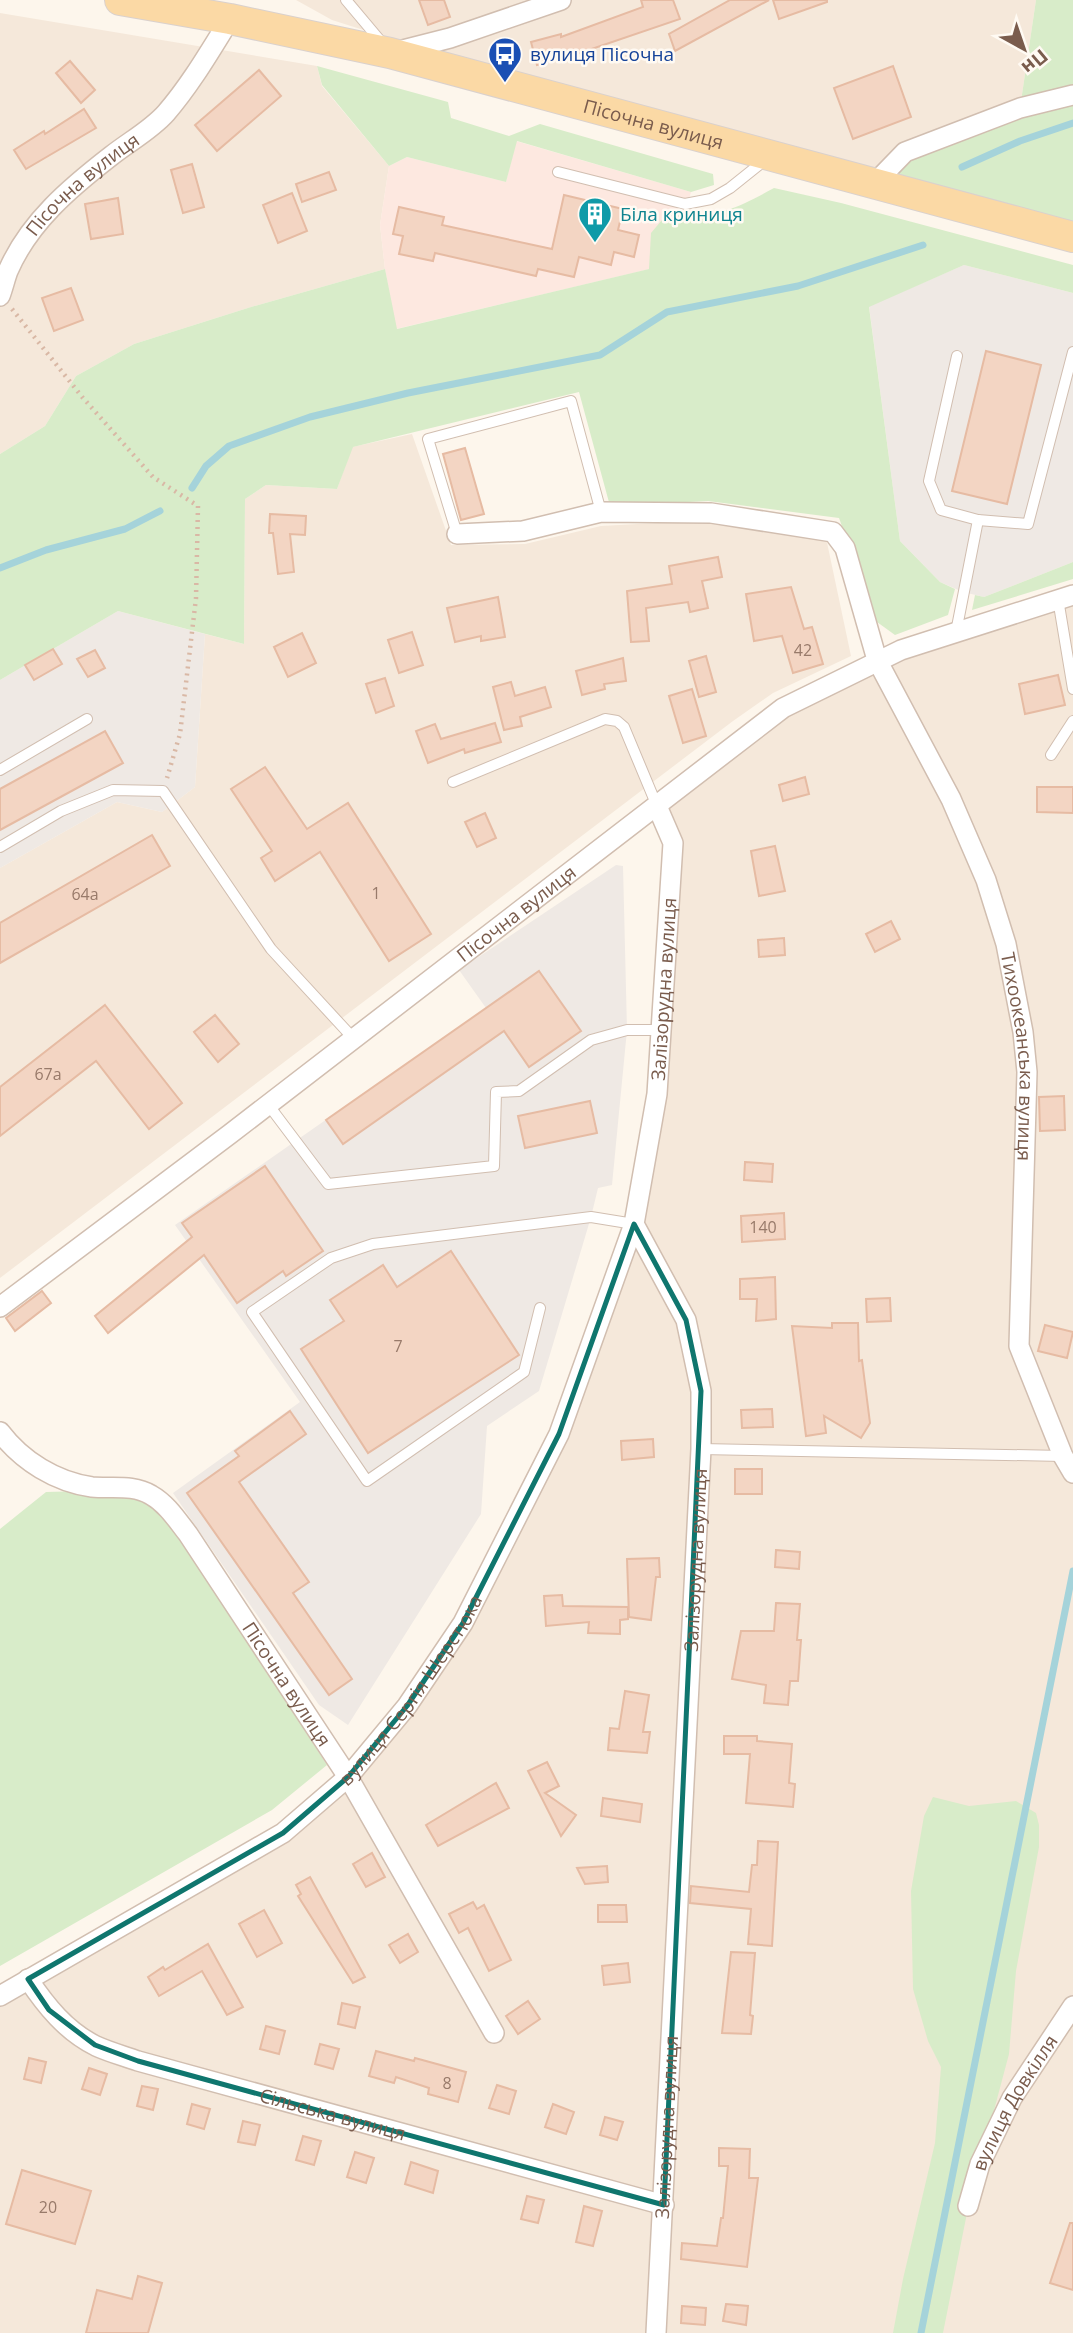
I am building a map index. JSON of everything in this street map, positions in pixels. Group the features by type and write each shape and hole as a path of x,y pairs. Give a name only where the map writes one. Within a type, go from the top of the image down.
{"main road":[{"name":"Пісочна вулиця","path":"120,0 229,10 1073,237"}],"street":[{"path":"390,53 450,38 561,0"},
{"name":"Пісочна вулиця","path":"0,295 8,270 30,233 48,210 166,113 194,76 229,10"},
{"path":"876,183 905,152 1020,108 1073,95"},
{"name":"Тихоокеанська вулиця","path":"457,534 523,531 601,512 711,513 833,532 845,548 877,660 951,799 986,880 1006,944 1023,1032 1027,1072 1019,1346 1068,1464"},
{"name":"Пісочна вулиця","path":"0,1307 230,1134 783,708 901,650 1065,597"},
{"name":"Залізорудна вулиця","path":"656,2333 701,1449 701,1391 686,1320 634,1224 657,1094 673,843 657,806"},
{"name":"вулиця Сергія Шерстюка","path":"0,1996 283,1833 348,1777 407,1706 463,1622 559,1434 634,1224"},
{"name":"Пісочна вулиця","path":"0,1432 45,1472 93,1487 126,1487 149,1493 167,1507 188,1534 348,1777 494,2034"},
{"name":"Сільська вулиця","path":"28,1979 49,2010 72,2029 95,2045 138,2061 664,2205"},
{"name":"вулиця Довкілля","path":"968,2206 980,2164 1012,2098 1073,2006"}],"lane":[{"path":"346,0 390,53"},
{"path":"558,172 685,204 711,199 730,188 771,155"},
{"path":"957,356 929,481 941,510 978,520 1028,524 1073,352"},
{"path":"457,534 428,439 571,401 601,512"},
{"path":"956,633 978,520"},
{"path":"1065,597 1073,689"},
{"path":"0,770 88,719"},
{"path":"453,782 606,719 617,721 624,727 657,806"},
{"path":"1051,755 1073,721"},
{"path":"0,847 61,811 113,790 163,791 271,949 353,1038"},
{"path":"267,1103 328,1184 494,1166 496,1092 519,1091 591,1040 627,1030 661,1030"},
{"path":"540,1308 524,1372 367,1482 252,1312 331,1258 373,1244 591,1217 634,1224"},
{"path":"701,1449 1068,1464"}],"path":[{"path":"0,295 83,398 153,477 198,506 196,598 180,734 163,791"}],"highlighted area":[{"path":"634,1224 686,1320 701,1391 664,2205 138,2061 95,2045 72,2029 49,2010 28,1979 283,1833 348,1777 407,1706 463,1623 559,1434"}],"shaded area":[{"path":"296,0 1036,0 1020,108 883,175 395,40 332,20"},
{"path":"0,13 317,66 322,86 389,166 380,225 385,269 134,344 76,376 45,426 0,454"},
{"path":"516,141 691,192 671,264 396,329 380,225 389,166 407,157 506,182"},
{"path":"964,265 1073,293 1073,562 984,597 940,582 900,541 869,306"},
{"path":"412,434 451,545 525,544 601,526 711,520 825,533 851,656 773,693 733,721 0,1278 0,868 117,802 162,812 195,787 205,634 244,644 245,499 266,485 337,489 352,447"},
{"path":"1073,595 1073,2333 0,2333 0,1996 283,1833 407,1706 559,1434 634,1224 657,1094 673,843 657,806 847,675"},
{"path":"118,611 205,634 195,787 162,812 117,802 0,868 0,680"},
{"path":"616,865 623,866 627,1030 612,1185 598,1188 539,1391 487,1426 481,1514 348,1725 319,1705 173,1493 300,1402 175,1225 486,1008 459,970"}],"green space":[{"path":"1036,0 1073,0 1073,226 875,183 905,152 1020,108"},
{"path":"317,66 448,102 451,118 509,136 540,124 713,174 714,185 691,192 517,141 506,182 407,157 389,166 322,85"},
{"path":"774,188 841,203 1073,265 1073,293 964,265 869,307 900,541 940,582 955,589 948,615 895,635 877,622 839,518 708,501 610,506 579,392 353,447 337,489 266,485 245,499 244,644 118,611 0,680 0,454 45,426 76,376 134,344 385,269 397,329 649,269 651,233 667,214 711,214 735,207"},
{"path":"1073,562 1073,579 972,610 975,595 984,597"},
{"path":"93,1491 124,1495 139,1499 165,1516 327,1765 272,1810 0,1966 0,1529 46,1492"},
{"path":"933,1797 969,1806 1016,1801 1036,1813 1039,1847 1016,1971 1009,2054 968,2208 943,2333 893,2333 935,2143 941,2067 928,2041 913,1989 911,1891 924,1816"}],"building":[{"path":"419,0 444,0 450,17 428,25"},
{"path":"641,0 673,0 680,19 537,65 531,42 561,34 561,37 643,7"},
{"path":"730,0 769,0 675,51 669,34"},
{"path":"773,0 827,0 827,2 779,19"},
{"path":"70,61 95,90 81,103 56,73"},
{"path":"893,66 911,117 853,139 834,88"},
{"path":"259,70 281,96 217,151 195,125"},
{"path":"84,109 96,128 26,169 14,150"},
{"path":"192,164 204,207 183,213 171,170"},
{"path":"329,172 336,190 302,202 296,184"},
{"path":"292,193 307,231 278,243 263,205"},
{"path":"564,195 623,209 618,230 639,235 634,257 614,252 611,265 579,257 574,277 538,269 536,276 435,253 433,261 399,254 403,236 393,234 399,207 444,217 442,225 552,249"},
{"path":"118,198 123,234 91,239 85,204"},
{"path":"71,288 83,320 54,331 42,298"},
{"path":"986,351 1041,365 1007,504 952,491"},
{"path":"465,448 484,514 461,520 443,454"},
{"path":"270,514 306,516 305,535 290,534 294,572 278,574 273,533 269,533"},
{"path":"718,557 722,577 702,581 708,608 690,612 688,602 646,608 649,641 631,642 627,591 672,584 669,566"},
{"path":"791,587 804,629 812,627 823,664 793,673 782,636 754,641 746,594"},
{"path":"498,597 505,637 481,641 481,636 455,642 447,608"},
{"path":"412,632 423,665 399,673 388,640"},
{"path":"302,633 316,663 288,677 274,647"},
{"path":"53,649 62,664 34,680 25,665"},
{"path":"95,650 105,668 88,677 77,659"},
{"path":"706,656 716,692 699,697 689,661"},
{"path":"623,658 626,681 604,684 605,689 582,695 576,671"},
{"path":"1058,675 1065,705 1025,714 1019,684"},
{"path":"385,678 394,706 376,713 366,684"},
{"path":"511,682 515,696 545,687 551,707 520,717 522,726 504,730 493,687"},
{"path":"692,689 706,736 683,743 669,696"},
{"path":"495,723 501,742 465,753 464,749 428,763 416,731 435,724 441,739"},
{"path":"105,731 123,763 0,830 0,789"},
{"path":"265,767 307,829 348,803 431,934 389,961 320,852 275,881 261,858 272,851 231,789"},
{"path":"805,777 809,794 783,801 779,785"},
{"path":"1037,787 1073,787 1073,813 1037,812"},
{"path":"485,813 496,838 477,847 465,822"},
{"path":"152,835 170,866 0,963 0,923"},
{"path":"775,846 785,891 759,896 751,851"},
{"path":"891,921 900,939 875,952 866,934"},
{"path":"784,938 785,955 759,957 758,940"},
{"path":"539,971 581,1031 529,1067 504,1031 343,1144 326,1120"},
{"path":"105,1005 182,1103 149,1129 96,1061 0,1136 0,1087"},
{"path":"215,1015 239,1044 218,1062 194,1032"},
{"path":"1064,1096 1065,1130 1040,1131 1039,1097"},
{"path":"590,1101 597,1133 525,1148 518,1116"},
{"path":"745,1162 773,1164 772,1182 744,1180"},
{"path":"265,1166 323,1251 286,1276 283,1271 237,1303 204,1255 108,1333 95,1316 192,1237 182,1223"},
{"path":"784,1213 785,1239 742,1242 741,1216"},
{"path":"451,1251 519,1355 368,1453 301,1349 344,1321 330,1300 383,1265 397,1287"},
{"path":"775,1277 776,1319 756,1321 757,1299 740,1299 740,1279"},
{"path":"42,1291 51,1303 15,1331 6,1318"},
{"path":"890,1298 891,1321 867,1322 866,1299"},
{"path":"832,1323 858,1323 859,1361 862,1360 870,1423 861,1438 824,1416 826,1433 806,1436 792,1326 832,1328"},
{"path":"1045,1325 1073,1332 1067,1358 1038,1351"},
{"path":"772,1409 773,1427 742,1428 741,1410"},
{"path":"290,1411 306,1434 239,1482 309,1582 293,1593 352,1679 329,1695 187,1493 239,1456 235,1451"},
{"path":"653,1439 654,1457 622,1460 621,1441"},
{"path":"735,1469 762,1469 762,1494 735,1494"},
{"path":"776,1550 800,1552 799,1569 775,1567"},
{"path":"659,1558 660,1577 656,1577 651,1620 629,1617 627,1559"},
{"path":"562,1595 563,1606 628,1607 628,1619 620,1620 620,1634 588,1633 589,1622 546,1626 544,1596"},
{"path":"776,1603 800,1604 798,1681 790,1681 788,1705 764,1703 766,1685 732,1679 741,1631 774,1631"},
{"path":"625,1691 649,1695 643,1732 650,1732 647,1753 608,1750 610,1728 619,1729"},
{"path":"724,1736 757,1736 757,1741 792,1744 789,1783 795,1784 793,1807 746,1803 750,1754 724,1754"},
{"path":"547,1762 559,1786 545,1793 576,1815 561,1836 528,1771"},
{"path":"496,1783 509,1808 438,1846 426,1825"},
{"path":"603,1798 642,1804 640,1822 601,1816"},
{"path":"758,1841 778,1842 772,1946 748,1944 751,1909 690,1903 691,1886 749,1892 752,1865 757,1865"},
{"path":"372,1853 385,1877 366,1887 353,1864"},
{"path":"607,1866 608,1882 585,1884 577,1868"},
{"path":"310,1877 365,1977 353,1983 298,1896 301,1894 296,1885"},
{"path":"473,1902 477,1909 484,1905 511,1960 489,1971 468,1928 459,1933 449,1914"},
{"path":"598,1905 626,1905 627,1922 598,1922"},
{"path":"264,1910 282,1943 257,1957 239,1924"},
{"path":"408,1934 418,1952 400,1963 389,1945"},
{"path":"208,1944 243,2007 227,2015 202,1971 159,1996 148,1977"},
{"path":"731,1952 755,1953 751,2034 722,2033"},
{"path":"628,1963 630,1982 604,1985 602,1966"},
{"path":"528,2001 540,2019 518,2034 506,2016"},
{"path":"342,2003 360,2007 355,2028 338,2024"},
{"path":"266,2026 285,2031 279,2054 260,2049"},
{"path":"320,2044 339,2049 333,2069 315,2064"},
{"path":"376,2051 466,2072 458,2102 428,2094 429,2088 396,2077 394,2083 369,2076"},
{"path":"29,2058 46,2062 41,2083 24,2079"},
{"path":"89,2068 107,2074 100,2095 82,2089"},
{"path":"497,2085 516,2091 509,2114 489,2108"},
{"path":"142,2086 158,2089 153,2110 137,2106"},
{"path":"192,2104 210,2109 204,2129 187,2124"},
{"path":"553,2104 574,2112 566,2134 545,2127"},
{"path":"605,2117 623,2122 617,2140 600,2135"},
{"path":"243,2121 260,2125 255,2145 238,2142"},
{"path":"303,2136 321,2141 314,2165 296,2160"},
{"path":"719,2148 750,2149 749,2178 758,2178 747,2267 681,2259 682,2243 717,2246 723,2218 728,2166 719,2166"},
{"path":"355,2152 374,2158 366,2183 347,2177"},
{"path":"411,2162 438,2171 433,2193 405,2184"},
{"path":"22,2170 91,2191 75,2244 6,2224"},
{"path":"527,2196 544,2200 538,2223 521,2219"},
{"path":"584,2206 602,2211 593,2246 576,2242"},
{"path":"1070,2223 1073,2223 1073,2290 1050,2283"},
{"path":"138,2276 162,2283 148,2333 86,2333 97,2290 132,2299"},
{"path":"726,2304 748,2306 746,2325 723,2321"},
{"path":"682,2306 706,2308 705,2325 681,2323"}],"waterway":[{"path":"962,167 1020,141 1073,123"},
{"path":"192,488 206,466 229,446 310,417 408,393 600,355 667,312 798,286 923,245"},
{"path":"0,568 46,550 125,529 160,511"},
{"path":"921,2333 1073,1571"}],"place":[{"name":"вулиця Пісочна","path":"505,84"},
{"name":"Біла криниця","path":"595,244"}]}
